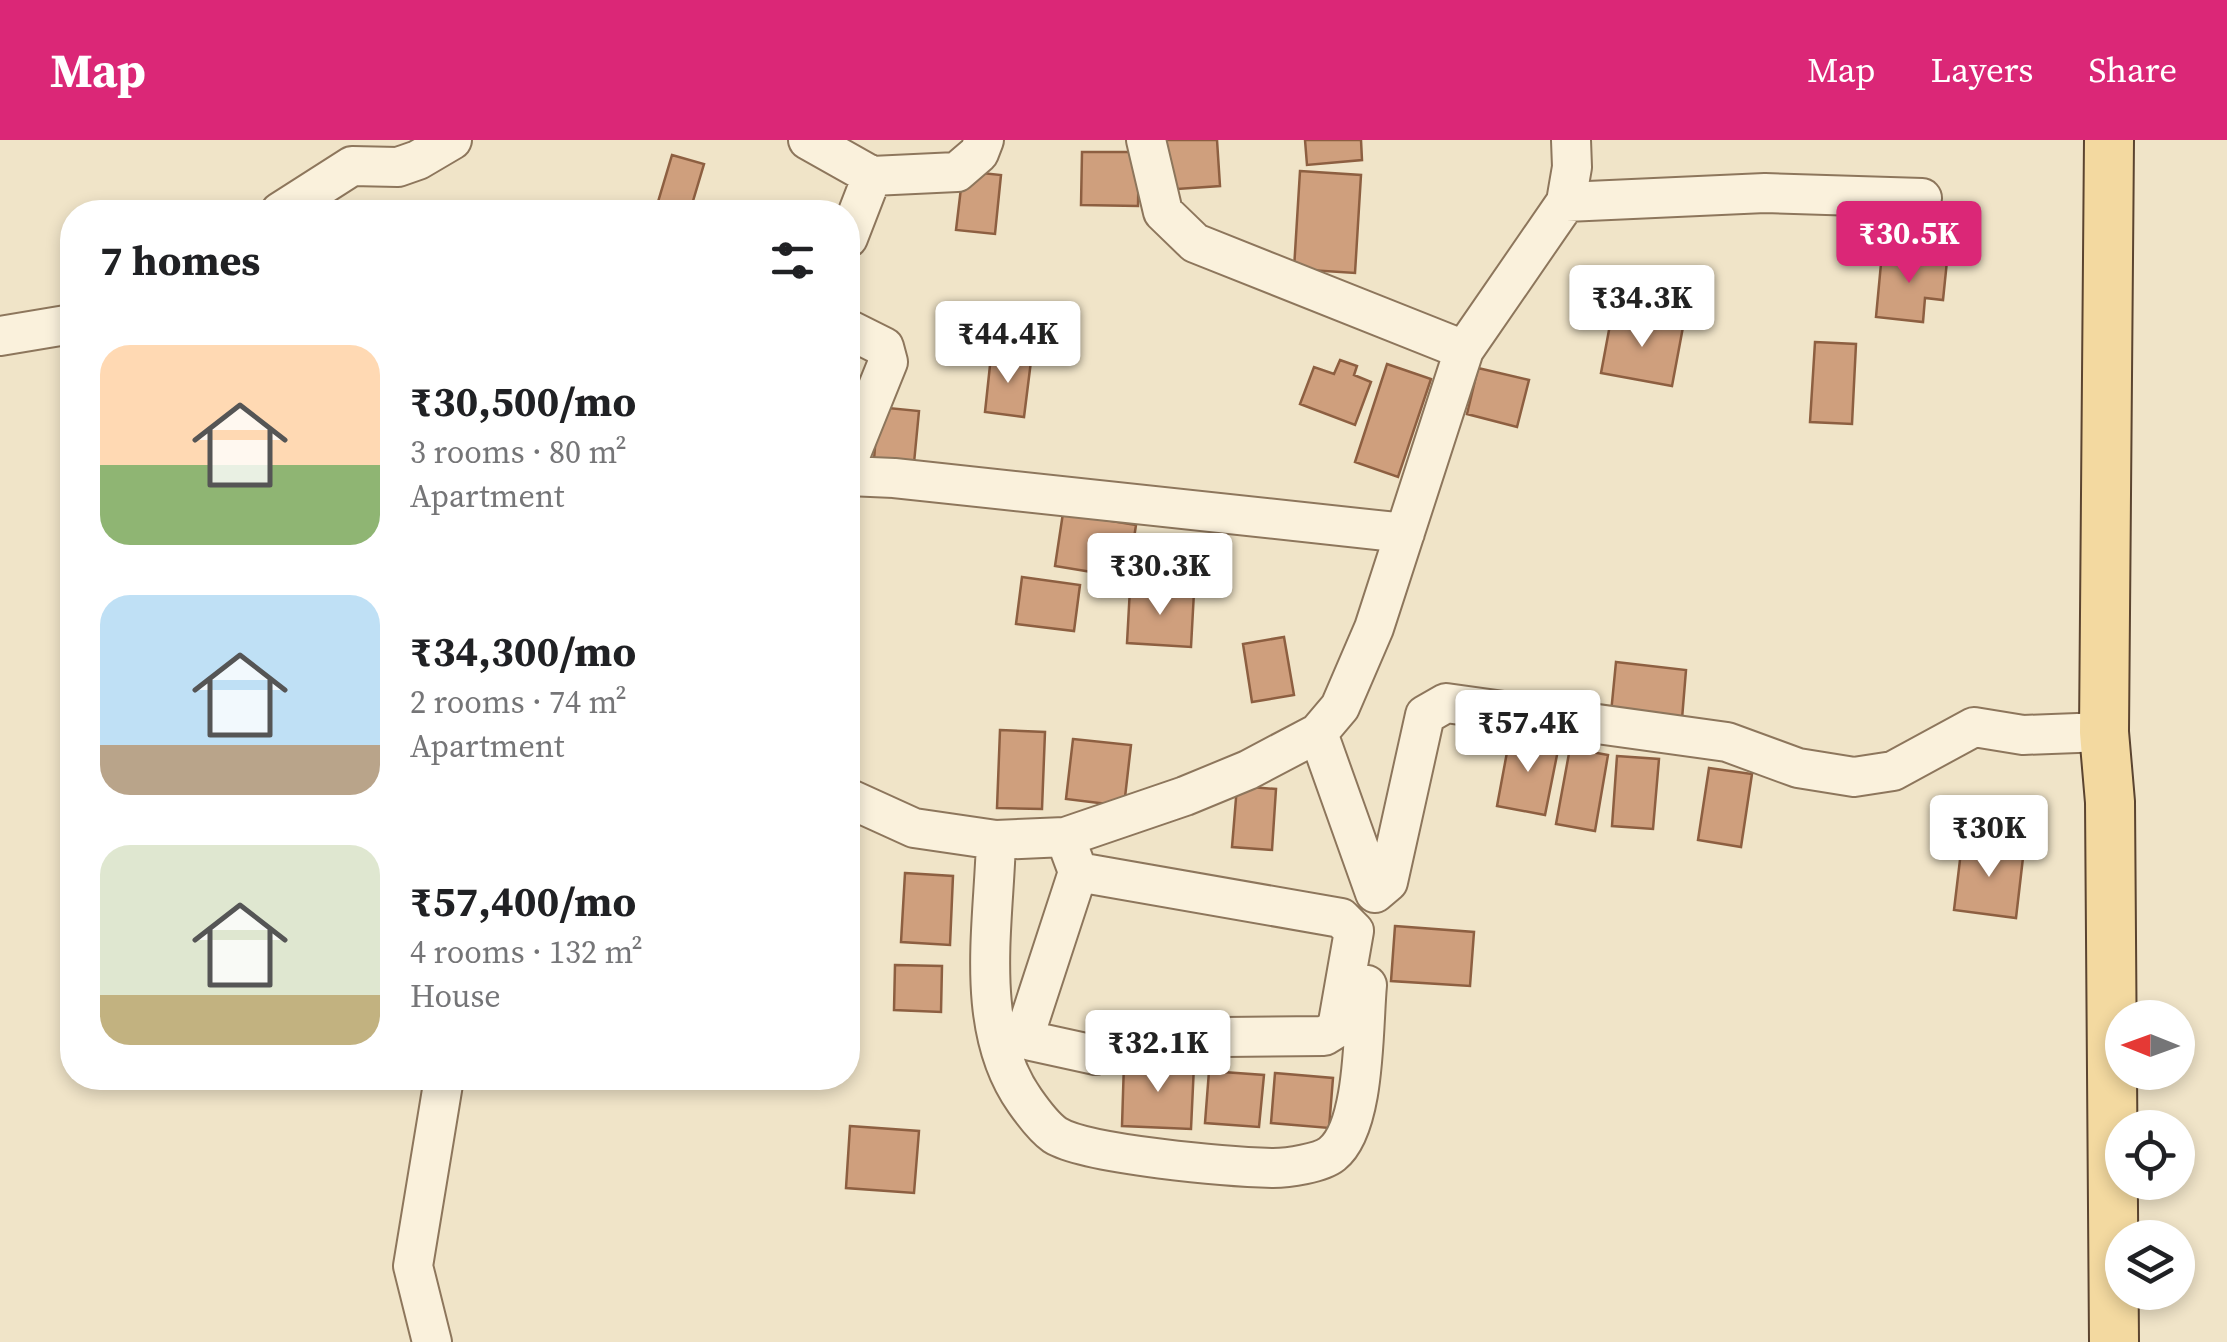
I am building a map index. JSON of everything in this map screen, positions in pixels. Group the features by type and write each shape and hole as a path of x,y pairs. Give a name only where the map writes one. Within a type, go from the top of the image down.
{"main road":[{"path":"2108,140 2104,732 2110,802 2114,1342"}],"street":[{"path":"299,200 352,166 398,167 452,140"},
{"path":"808,140 872,176 957,172 980,153 984,140"},
{"path":"1146,140 1163,212 1195,242 1464,350"},
{"path":"860,803 914,828 1071,855 1341,918 1354,931 1337,1028 1324,1036 1128,1038 1095,1055 1030,1041 1028,1026 1071,855 1318,733 1340,708 1374,628 1464,350 1566,202 1572,166 1571,140"},
{"path":"860,207 872,176"},
{"path":"1566,202 1765,193 1922,198"},
{"path":"0,336 60,326"},
{"path":"860,335 884,347 888,362 860,431"},
{"path":"860,477 1405,533"},
{"path":"1375,893 1388,882 1425,716 1446,703 1727,742 1798,768 1854,777 1893,771 1974,727 2023,734 2104,732"},
{"path":"996,840 991,1012 1002,1055 1023,1099 1054,1134 1091,1149 1277,1168 1330,1157 1345,1139 1356,1107 1375,893 1318,733"},
{"path":"432,1342 413,1266 442,1090"}],"building":[{"path":"1159,140 1217,140 1220,186 1163,190"},
{"path":"1305,140 1361,140 1362,160 1307,165"},
{"path":"1082,152 1139,152 1138,206 1081,205"},
{"path":"672,155 704,164 693,200 659,200"},
{"path":"963,171 1001,175 995,234 956,230"},
{"path":"1300,171 1361,175 1355,273 1294,269"},
{"path":"1882,253 1947,261 1943,300 1925,298 1923,322 1876,317"},
{"path":"1612,314 1683,327 1672,386 1601,373"},
{"path":"1815,342 1856,344 1852,424 1810,422"},
{"path":"991,356 1031,361 1024,417 985,412"},
{"path":"1340,360 1357,366 1354,375 1371,382 1355,425 1300,404 1314,367 1334,374"},
{"path":"1387,364 1431,379 1398,477 1355,462"},
{"path":"1478,368 1529,380 1517,427 1467,414"},
{"path":"878,407 919,411 914,463 874,460"},
{"path":"1063,513 1136,525 1128,578 1055,566"},
{"path":"1022,577 1080,585 1074,631 1016,624"},
{"path":"1130,588 1194,592 1191,647 1127,643"},
{"path":"1284,637 1294,695 1252,702 1243,644"},
{"path":"1616,662 1686,670 1682,719 1611,713"},
{"path":"1000,730 1045,732 1042,809 997,808"},
{"path":"1510,736 1559,745 1545,815 1497,806"},
{"path":"1073,739 1131,745 1124,806 1066,799"},
{"path":"1570,748 1608,755 1595,831 1556,824"},
{"path":"1617,756 1659,759 1653,829 1612,826"},
{"path":"1709,768 1752,774 1741,847 1698,840"},
{"path":"1237,786 1276,789 1272,850 1232,847"},
{"path":"1962,843 2024,849 2016,918 1954,910"},
{"path":"905,873 953,876 950,945 901,942"},
{"path":"1395,926 1474,932 1470,986 1391,981"},
{"path":"895,965 942,966 941,1012 894,1010"},
{"path":"1124,1062 1194,1065 1191,1129 1122,1126"},
{"path":"1209,1071 1264,1075 1259,1127 1205,1123"},
{"path":"1275,1073 1333,1078 1329,1128 1271,1123"},
{"path":"850,1126 919,1131 914,1193 846,1188"}]}
